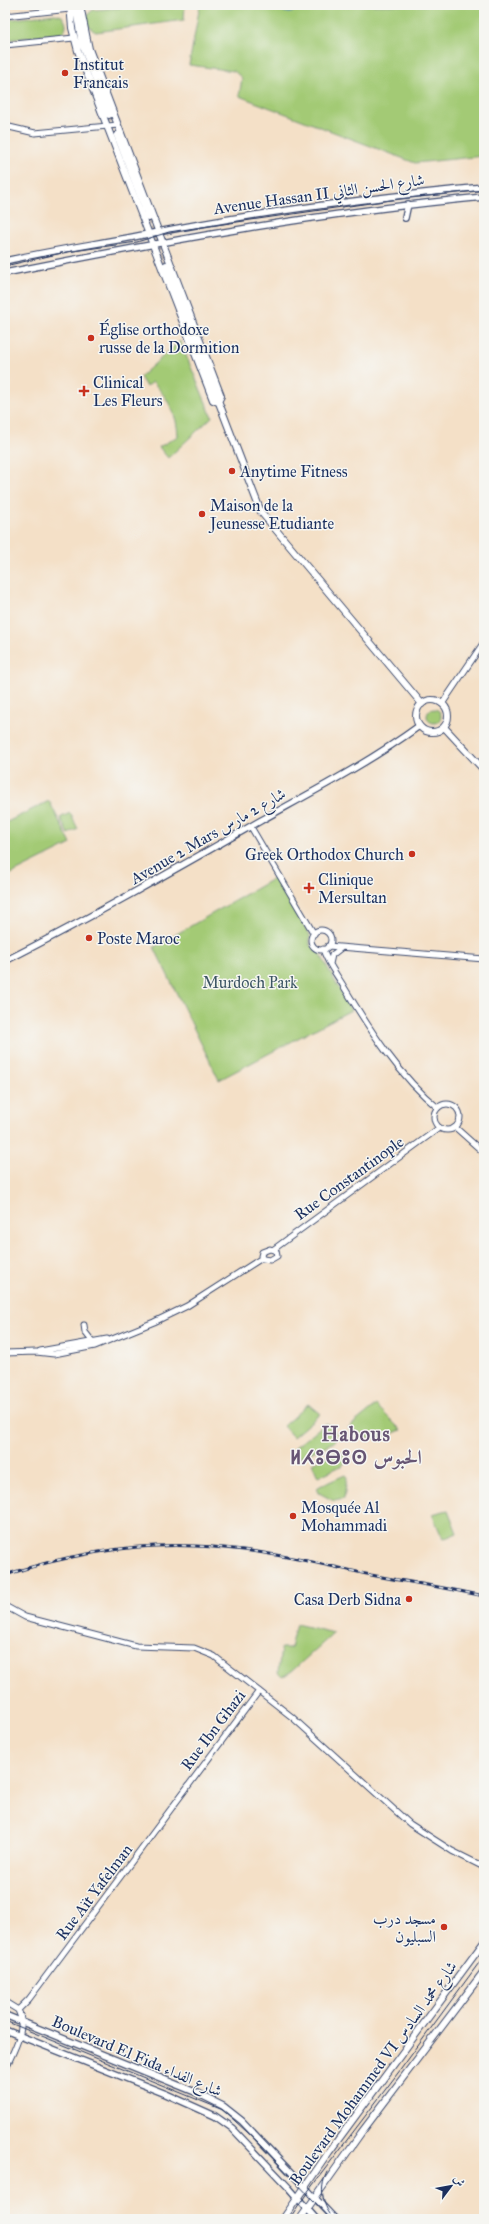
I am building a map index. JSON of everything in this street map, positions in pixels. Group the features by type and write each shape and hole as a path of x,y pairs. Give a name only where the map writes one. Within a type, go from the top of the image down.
{"main road":[{"path":"80,5 89,49 221,396 218,402"},
{"path":"71,6 74,38 213,400 218,402"},
{"path":"71,6 82,44 109,115"},
{"path":"117,135 149,218"},
{"name":"Avenue Hassan II شارع الحسن الثاني","path":"5,261 158,230 384,196 484,187"},
{"name":"Avenue Hassan II شارع الحسن الثاني","path":"5,273 162,242 281,222 408,204 484,197"},
{"path":"405,218 408,204"},
{"path":"166,265 261,512 422,704"},
{"path":"431,700 442,704 448,716 444,727 431,732 419,726 416,716 422,704 431,700"},
{"name":"Avenue 2 Mars شارع 2 مارس","path":"5,961 124,898 251,827 349,771 419,726"},
{"path":"444,727 484,770"},
{"name":"Boulevard Mohammed VI شارع محمد السادس","path":"283,2219 329,2152 484,1942"},
{"name":"Boulevard Mohammed VI شارع محمد السادس","path":"300,2219 368,2123 484,1971"},
{"name":"Boulevard El Fida شارع الفداء","path":"5,2015 195,2092 223,2106 242,2121 335,2219"},
{"name":"Boulevard El Fida شارع الفداء","path":"5,2030 166,2094 215,2116 232,2128 298,2197 316,2219"}],"street":[{"path":"5,16 71,6"},
{"path":"5,45 74,38"},
{"path":"5,126 35,133 118,125"},
{"path":"442,704 484,642"},
{"path":"251,827 314,934"},
{"path":"438,1108 386,1050 330,964 326,948 331,940 328,932 320,930 314,934 312,940 313,945 317,948 326,948 341,948 484,959"},
{"path":"330,964 332,955 341,948"},
{"path":"448,1104 458,1109 460,1118 456,1128 447,1131 439,1128 434,1118 438,1108 448,1104"},
{"name":"Rue Constantinople","path":"262,1258 262,1252 274,1249 439,1128"},
{"path":"456,1128 484,1153"},
{"path":"5,1353 62,1352 95,1346 108,1339 154,1322 187,1306 262,1258 267,1260 275,1258 278,1253 274,1249"},
{"path":"84,1325 85,1332 92,1341"},
{"path":"36,1352 61,1346 108,1339"},
{"path":"5,1614 7,1607 32,1619 136,1646 194,1648 214,1656 292,1717 418,1830 484,1867"},
{"name":"Rue Ibn Ghazi","path":"188,1786 259,1690"},
{"name":"Rue Aït Yafelman","path":"18,2010 29,1999 83,1928 188,1786"},
{"path":"5,2002 18,2010 20,2021 19,2035 5,2070"}],"green space":[{"path":"149,5 185,5 184,20 96,32 91,29 87,23 87,15 93,10"},
{"path":"200,5 484,5 484,156 415,163 239,96 242,78 234,71 189,65"},
{"path":"55,14 62,16 66,23 66,28 61,34 5,40 5,20"},
{"path":"180,341 212,417 168,458 159,447 178,436 174,413 163,394 153,382 146,387 140,377"},
{"path":"434,709 439,711 441,716 439,721 434,723 429,721 427,716 429,711"},
{"path":"49,801 71,844 5,877 5,823"},
{"path":"70,813 78,829 68,834 60,818"},
{"name":"Murdoch Park","path":"276,877 310,935 310,945 319,952 351,1010 219,1080 154,947"},
{"path":"308,1404 320,1414 293,1437 283,1426"},
{"path":"376,1405 401,1430 386,1436 368,1438 355,1433 348,1428"},
{"path":"326,1423 337,1433 334,1442 299,1458 294,1448"},
{"path":"337,1452 342,1452 346,1461 343,1465 318,1477 312,1463"},
{"path":"345,1475 347,1477 344,1499 334,1501 319,1493 317,1488"},
{"path":"448,1510 457,1533 443,1539 432,1514"},
{"path":"296,1624 334,1633 292,1671 282,1677 278,1673 281,1648 290,1648"}],"water":[{"path":"277,5 299,5 294,11 285,12 282,11"}],"tunnel":[{"path":"109,115 117,135"},
{"path":"149,218 166,265"}],"tram line":[{"path":"5,266 66,252 137,242 169,232 398,199 484,190"},
{"path":"290,2219 309,2190 401,2069 484,1956"},
{"path":"5,2021 223,2110 258,2142 331,2219"},
{"path":"327,2172 323,2183 322,2193 323,2199 330,2214"}],"railway":[{"path":"5,1575 75,1556 99,1552 147,1546 195,1546 217,1547 284,1556 371,1575 484,1596"}],"place":[{"name":"Institut Francais","path":"65,73"},
{"name":"Église orthodoxe russe de la Dormition","path":"91,338"},
{"name":"Clinical Les Fleurs","path":"84,391"},
{"name":"Anytime Fitness","path":"232,471"},
{"name":"Maison de la Jeunesse Etudiante","path":"202,514"},
{"name":"Greek Orthodox Church","path":"412,854"},
{"name":"Clinique Mersultan","path":"309,888"},
{"name":"Poste Maroc","path":"89,938"},
{"name":"Mosquée Al Mohammadi","path":"293,1516"},
{"name":"Casa Derb Sidna","path":"409,1599"},
{"name":"مسجد درب السبليون","path":"444,1927"}],"district":[{"name":"Habous ⵍⵃⵓⴱⵓⵙ الحبوس","path":"356,1446"}]}
